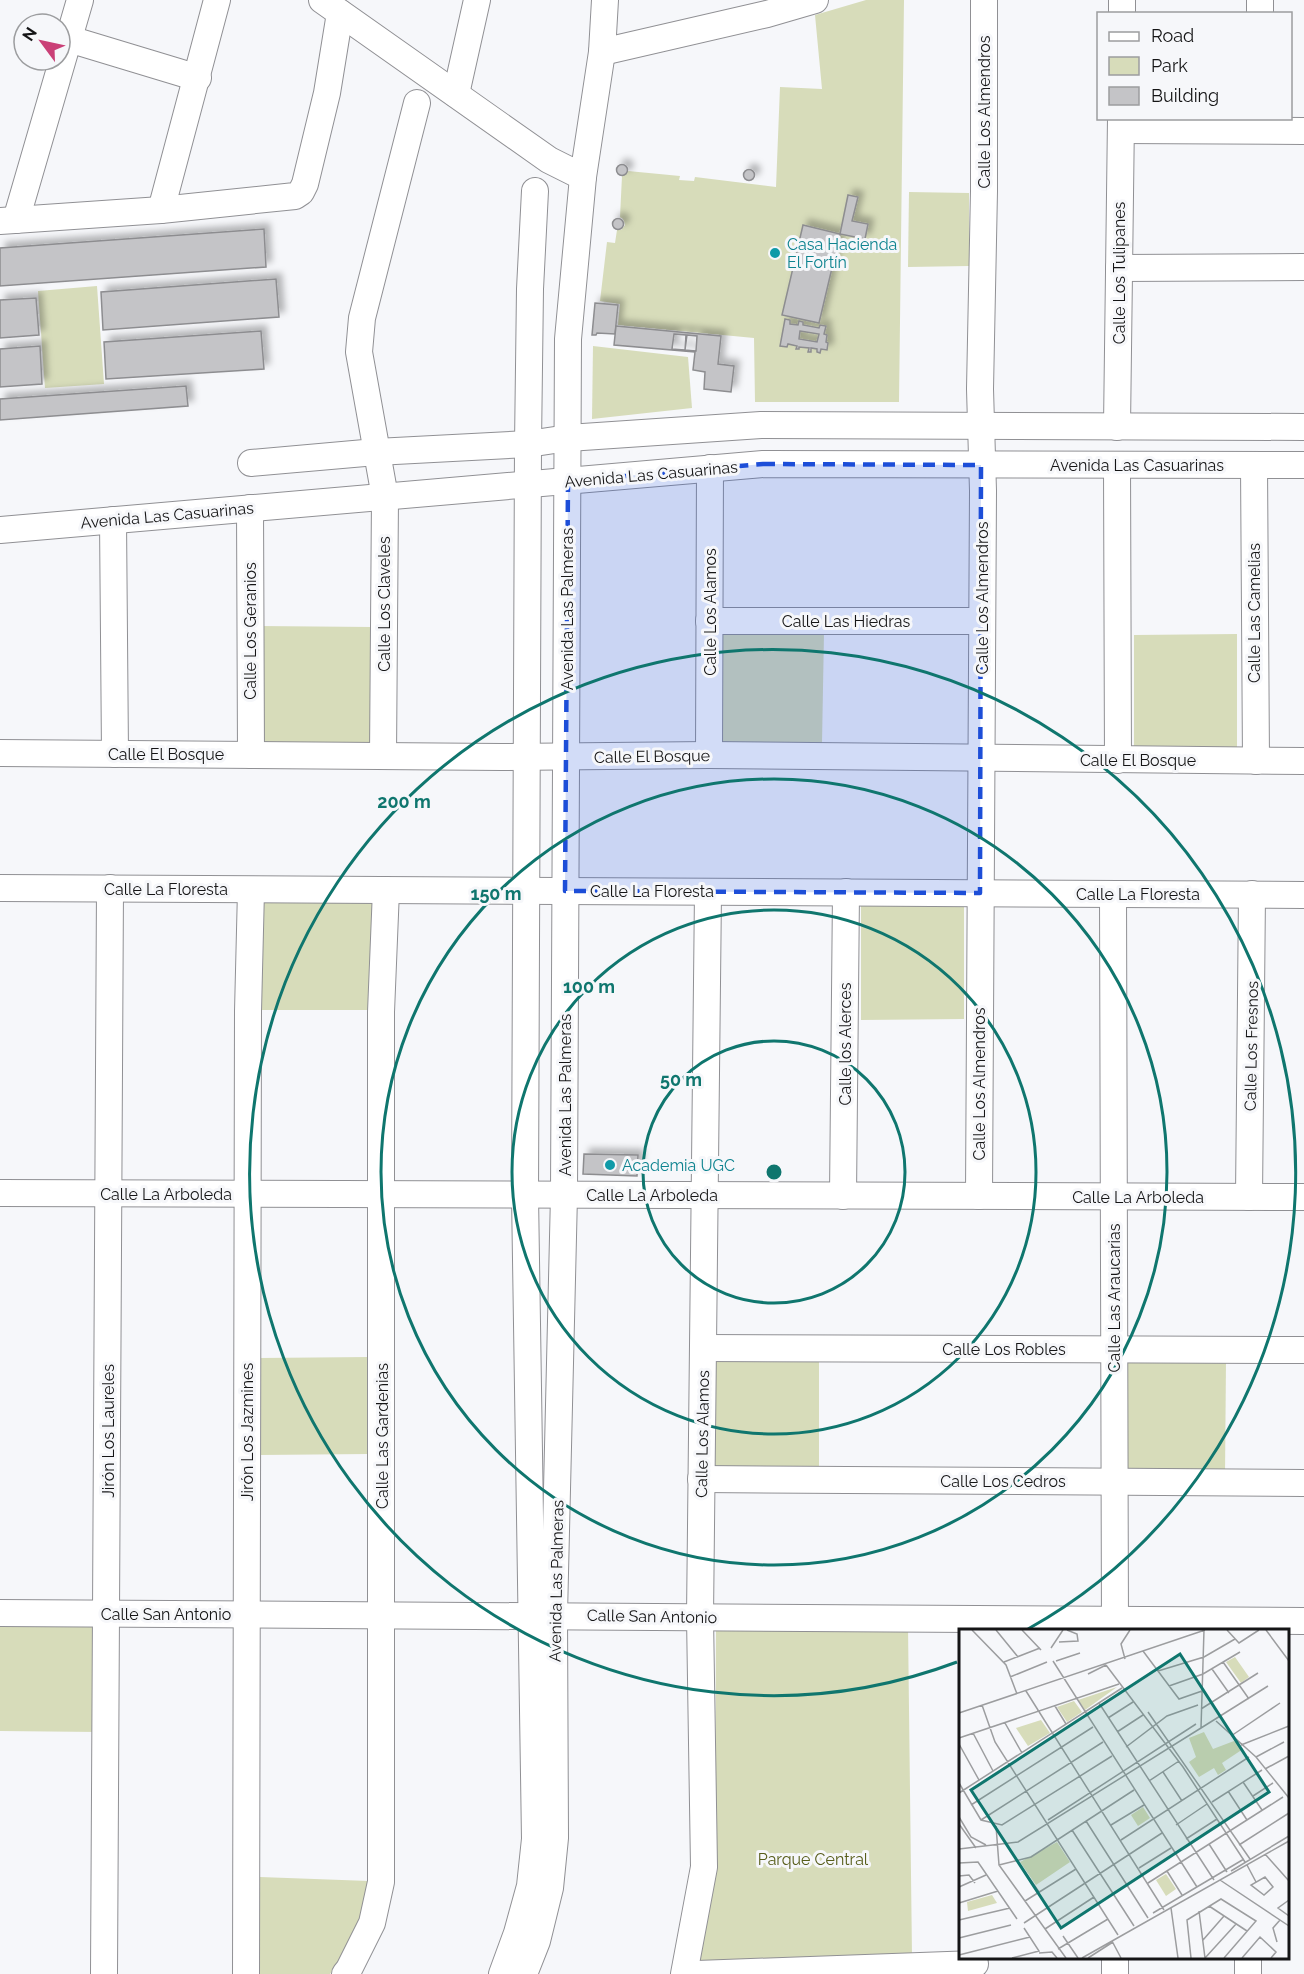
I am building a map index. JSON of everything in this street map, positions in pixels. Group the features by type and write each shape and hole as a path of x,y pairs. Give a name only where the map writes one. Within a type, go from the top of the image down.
{"street":[{"path":"72,28 80,0"},
{"path":"161,210 218,0"},
{"path":"456,94 477,0"},
{"name":"Avenida Las Palmeras","path":"502,1974 530,1887 535,1839 543,1616 564,1195 568,339 583,177 602,52 605,0"},
{"path":"602,52 767,7 815,0"},
{"name":"Calle Los Almendros","path":"979,1196 984,0"},
{"path":"58,72 8,221 161,210 295,196 301,192 327,93 331,6"},
{"path":"331,6 549,160 583,177"},
{"path":"72,40 198,78"},
{"name":"Calle Los Claveles","path":"383,756 385,497 359,352 362,318 417,103"},
{"path":"1121,124 1261,125 1304,131"},
{"name":"Calle Los Tulipanes","path":"1117,427 1121,124"},
{"name":"Avenida Las Palmeras","path":"524,1974 537,1941 550,1888 555,1838 525,1195 528,444 535,190"},
{"path":"1119,268 1304,267"},
{"path":"251,463 761,425 1304,427"},
{"name":"Avenida Las Casuarinas","path":"0,530 763,464 1304,465"},
{"path":"1117,465 1118,760"},
{"name":"Calle Las Camelias","path":"1254,465 1256,761"},
{"name":"Calle Los Alamos","path":"709,755 710,468"},
{"name":"Calle Los Geranios","path":"250,508 251,755"},
{"path":"113,520 115,754"},
{"name":"Calle Las Hiedras","path":"709,621 982,621"},
{"name":"Calle El Bosque","path":"0,753 566,757 709,755 1304,761"},
{"name":"Calle La Floresta","path":"0,888 1304,895"},
{"name":"Jirón Los Laureles","path":"104,1974 110,888"},
{"name":"Jirón Los Jazmines","path":"246,1974 251,890"},
{"name":"Calle Las Gardenias","path":"350,1972 372,1923 381,1881 381,1012 386,890"},
{"name":"Calle Los Alamos","path":"684,1974 704,1867 700,1617 708,892"},
{"name":"Calle los Alerces","path":"843,1196 846,892"},
{"name":"Calle Las Araucarias","path":"1113,894 1114,1625"},
{"name":"Calle Los Fresnos","path":"1249,1197 1252,894"},
{"name":"Calle La Arboleda","path":"0,1193 1304,1197"},
{"name":"Calle Los Robles","path":"704,1348 1304,1350"},
{"name":"Calle Los Cedros","path":"701,1479 1304,1483"},
{"name":"Calle San Antonio","path":"0,1613 700,1617 1114,1625 1249,1625 1304,1621"},
{"path":"697,1974 975,1965"}],"highlighted area":[{"path":"763,464 981,465 980,893 565,891 568,481"}],"green space":[{"path":"866,0 904,0 899,402 755,402 754,338 618,325 620,304 600,301 607,242 615,243 617,230 621,230 625,225 620,217 622,176 628,171 680,176 679,180 694,181 695,177 776,187 780,87 822,89 815,15"},
{"path":"909,192 969,193 969,266 908,267"},
{"path":"97,286 104,384 45,388 38,291"},
{"path":"593,346 688,357 692,408 592,419"},
{"path":"259,626 372,627 371,742 258,742"},
{"path":"723,632 824,633 822,743 722,742"},
{"path":"1237,634 1237,749 1134,749 1134,635"},
{"path":"258,903 373,903 372,1010 257,1010"},
{"path":"861,905 964,905 964,1019 861,1020"},
{"path":"716,1355 819,1355 819,1469 715,1469"},
{"path":"369,1357 369,1454 260,1455 260,1358"},
{"path":"1122,1361 1226,1361 1225,1475 1122,1475"},
{"path":"0,1625 99,1625 98,1732 0,1731"},
{"name":"Parque Central","path":"908,1626 912,1956 696,1963 715,1857 716,1627"},
{"path":"260,1877 369,1881 363,1916 346,1952 330,1974 259,1974"}],"building":[{"path":"622,165 626,166 626,174 622,175 618,174 617,170 618,166"},
{"path":"749,169 755,175 749,181 743,175"},
{"path":"848,195 858,197 852,221 868,224 865,239 840,234"},
{"path":"618,218 624,224 618,230 612,224"},
{"path":"803,225 840,234 819,323 782,315"},
{"path":"264,229 266,267 0,286 0,248"},
{"path":"276,279 279,317 103,330 101,292"},
{"path":"36,298 39,335 0,338 0,300"},
{"path":"595,303 618,305 615,334 592,335"},
{"path":"785,319 790,320 790,324 798,325 799,321 803,322 803,325 819,328 820,325 826,326 824,334 827,335 827,350 821,349 820,353 817,349 811,348 811,352 808,352 809,348 796,349 797,346 788,344 787,347 780,346","holes":["800,331 819,334 817,342 799,339"]},
{"path":"616,326 721,336 718,364 734,366 731,392 704,389 705,372 693,370 695,352 614,345","holes":["674,334 686,335 685,350 672,349","687,335 697,336 696,351 685,350"]},
{"path":"261,331 264,369 106,379 104,342"},
{"path":"40,346 42,384 0,387 0,349"},
{"path":"186,386 188,406 0,420 0,399"},
{"name":"Academia UGC","path":"584,1154 638,1155 637,1176 583,1174"}],"place":[{"name":"Casa Hacienda El Fortín","path":"775,253"},
{"name":"Academia UGC","path":"610,1165"}]}
